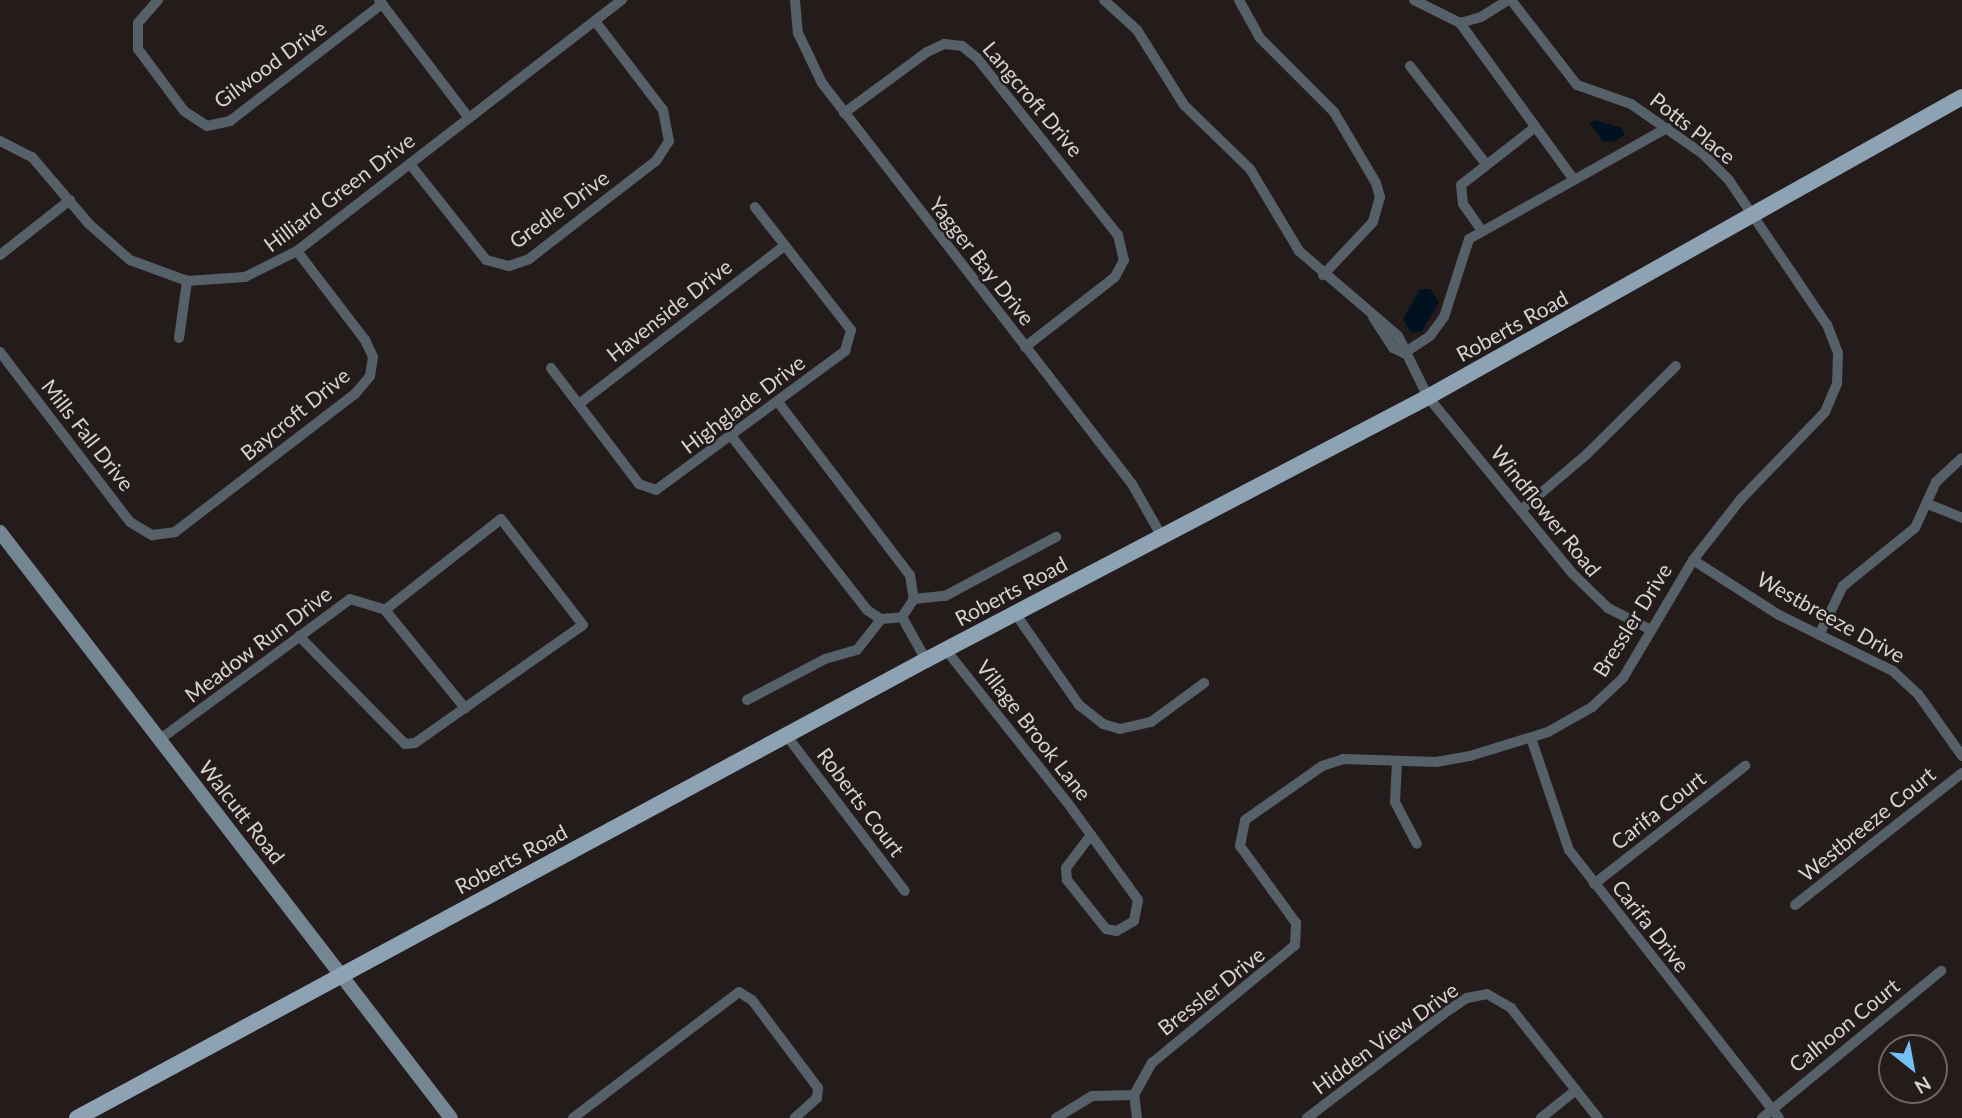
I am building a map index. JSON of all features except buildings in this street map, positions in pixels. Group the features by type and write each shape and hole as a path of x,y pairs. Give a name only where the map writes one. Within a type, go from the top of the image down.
{"main road":[{"name":"Roberts Road","path":"77,1118 926,660 1428,397 1962,97"}],"street":[{"name":"Gilwood Drive","path":"158,0 142,15 135,34 143,57 184,111 196,122 218,125 230,121 380,2"},
{"name":"Hilliard Green Drive","path":"0,141 32,157 110,245 130,260 187,281 245,277 297,251 622,0"},
{"name":"Yagger Bay Drive","path":"795,0 798,33 808,59 844,113 1132,484 1161,535"},
{"name":"Windflower Road","path":"1104,0 1137,30 1184,105 1250,169 1299,251 1323,275 1398,336 1404,353 1428,397 1591,595 1651,630"},
{"path":"1239,0 1260,38 1334,112 1376,183 1380,197 1373,222 1323,275"},
{"path":"1414,0 1460,23 1533,129 1574,180"},
{"path":"1460,23 1481,17 1510,0"},
{"name":"Potts Place","path":"1510,0 1577,85 1631,104 1667,128 1717,167 1753,215"},
{"path":"380,2 470,118"},
{"name":"Gredle Drive","path":"410,164 478,252 486,260 509,266 529,259 656,161 670,135 663,110 595,21"},
{"name":"Langcroft Drive","path":"844,113 927,52 944,44 962,47 977,58 1118,235 1124,260 1108,284 1025,347"},
{"path":"1410,66 1486,164"},
{"path":"1404,353 1438,326 1466,243 1482,231 1667,128"},
{"path":"1482,231 1461,198 1460,188 1466,180 1533,129"},
{"path":"0,256 70,200"},
{"path":"755,207 784,246"},
{"name":"Bressler Drive","path":"1134,1095 1144,1072 1161,1054 1295,945 1296,923 1240,846 1245,820 1322,766 1343,759 1436,762 1531,738 1570,722 1609,693 1693,560 1741,499 1825,412 1838,384 1838,353 1827,325 1753,215"},
{"name":"Highglade Drive","path":"579,404 639,484 656,491 665,487 845,351 850,345 851,330 784,246"},
{"name":"Havenside Drive","path":"579,404 784,246"},
{"name":"Baycroft Drive","path":"152,535 181,528 355,394 370,376 373,357 365,340 297,251"},
{"path":"178,338 187,281"},
{"name":"Mills Fall Drive","path":"0,352 130,522 152,535"},
{"path":"1521,510 1587,454 1676,366"},
{"path":"551,369 579,404"},
{"path":"732,437 867,610 881,619 902,617 915,599 910,575 778,402"},
{"path":"1819,635 1843,586 1905,538 1928,503 1936,482 1962,458"},
{"path":"1928,503 1962,518"},
{"path":"299,636 405,744 415,743 465,708 523,666 583,625 501,519 385,610 465,708"},
{"name":"Walcutt Road","path":"0,532 451,1118"},
{"path":"915,599 945,596 1056,537"},
{"name":"Westbreeze Drive","path":"1693,560 1819,635 1905,680 1962,756"},
{"name":"Meadow Run Drive","path":"159,740 350,599 385,610"},
{"path":"1015,613 1079,705 1103,724 1120,729 1151,722 1204,682"},
{"path":"902,617 926,660"},
{"path":"747,700 825,659 857,650 881,619"},
{"name":"Village Brook Lane","path":"946,650 1091,835 1138,900 1134,921 1117,932 1106,929 1067,880 1066,868 1091,835"},
{"name":"Roberts Court","path":"786,735 905,891"},
{"name":"Carifa Drive","path":"1531,738 1561,836 1594,884 1776,1114"},
{"path":"1397,761 1395,802 1416,844"},
{"name":"Carifa Court","path":"1594,884 1745,766"},
{"name":"Westbreeze Court","path":"1796,905 1962,773"},
{"name":"Calhoon Court","path":"1762,1118 1776,1114 1941,971"},
{"path":"573,1118 739,992 752,1000 819,1093 795,1118"},
{"name":"Hidden View Drive","path":"1307,1118 1467,998 1487,994 1511,1008 1576,1090"},
{"path":"1541,1118 1576,1090 1598,1118"},
{"path":"1056,1118 1092,1096 1134,1095 1137,1118"}],"water":[{"path":"1594,120 1622,128 1625,135 1613,142 1603,141 1590,124"},
{"path":"1420,289 1430,289 1439,302 1422,331 1411,333 1403,319"}]}
